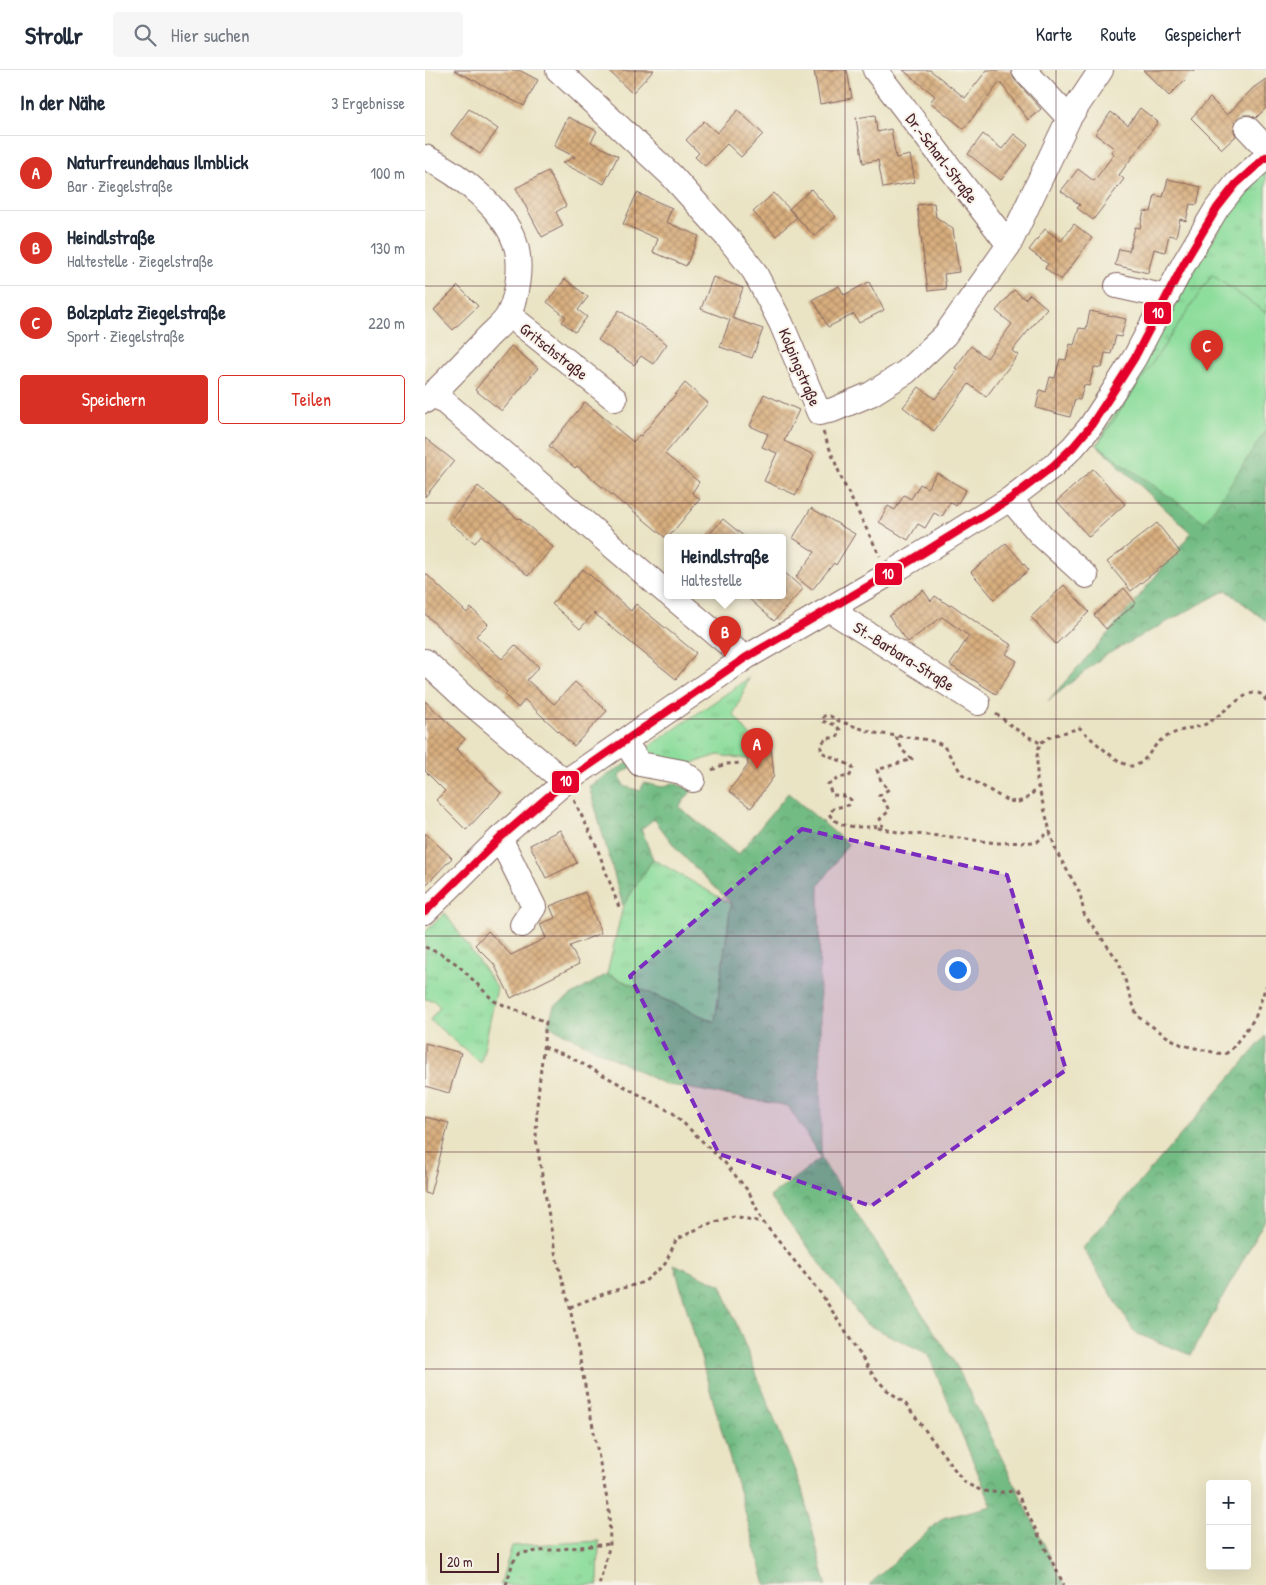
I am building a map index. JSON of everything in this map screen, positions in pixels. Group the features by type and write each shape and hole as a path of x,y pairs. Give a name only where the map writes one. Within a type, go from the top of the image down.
{"street":[{"name":"Kolpingstraße","path":"557,70 671,175 729,238 754,271 781,322 819,413 833,410 871,394 906,372 945,335 1009,245 1069,118 1101,70"},
{"name":"Dr.-Scharl-Straße","path":"875,70 1009,245"},
{"path":"1024,70 1069,118"},
{"path":"1247,128 1266,148"},
{"name":"Gritschstraße","path":"425,157 448,170 472,188 488,204 511,235 517,250 518,268 517,285 509,315 615,399"},
{"path":"425,912 500,838 565,782 745,658 830,610 1010,499 1053,466 1090,428 1135,357 1183,265 1217,208 1236,184 1266,157"},
{"path":"1117,286 1167,297"},
{"path":"509,315 430,397 664,591"},
{"path":"1010,499 1041,535 1086,576"},
{"path":"675,599 745,658"},
{"name":"St.-Barbara-Straße","path":"830,610 978,703"},
{"path":"425,661 468,701 565,782"},
{"path":"624,741 640,764 682,772 693,780"},
{"path":"500,838 534,907 521,925"}],"path":[{"path":"819,413 821,428 843,482 889,574"},
{"path":"1266,701 1261,694 1245,695 1208,723 1185,728 1159,742 1139,764 1133,766 1123,763 1080,728 1052,736 1040,743 1037,756 1038,786 1057,851 1080,893 1084,914 1119,962 1137,1016 1182,1045 1217,1054 1225,1054 1231,1050 1255,1018 1266,986"},
{"path":"978,703 1020,732 1040,743"},
{"path":"896,737 903,751 912,759 877,770 882,783 889,789 879,796 887,804 889,811 880,819 883,823 882,827 843,825 834,821 829,814 834,808 849,805 851,800 846,796 832,795 828,784 841,777 849,777 853,770 852,766 821,752 821,744 827,738 838,736 840,730 836,725 822,721 824,716 830,716 862,730 896,737 929,740 943,745 962,774 1009,801 1018,802 1024,800 1031,796 1038,786"},
{"path":"693,780 725,764 742,763"},
{"path":"578,808 596,845 620,910"},
{"path":"876,826 885,830 903,833 996,843 1037,842 1050,831"},
{"path":"425,947 443,954 458,965 494,1001 546,1022 537,1105 536,1139 555,1252 570,1308 609,1510 610,1544 599,1585"},
{"path":"544,1047 568,1056 673,1113 725,1163 749,1192 763,1222 822,1295 873,1375 887,1390 905,1404 964,1482 976,1489 990,1493 1015,1491 1064,1585"},
{"path":"570,1308 606,1293 645,1282 665,1264 676,1240 705,1225 734,1216 763,1222"},
{"path":"506,1585 513,1562 520,1553 610,1544"}],"highlighted area":[{"path":"802,829 1007,875 1066,1070 871,1206 719,1154 630,976"}],"green space":[{"path":"1266,171 1266,313 1212,276 1097,445 1197,264 1230,212"},
{"path":"1212,275 1266,313 1266,430 1205,522 1097,445"},
{"path":"1266,430 1266,621 1226,590 1104,656 1048,701 1112,629 1191,533 1097,445 1205,521"},
{"path":"749,678 734,715 752,738 747,759 718,755 690,764 645,753 647,748"},
{"path":"631,761 633,766 619,775 624,786 640,791 644,783 662,787 673,783 692,790 679,807 738,855 788,793 848,844 819,886 821,1158 788,1106 664,1084 548,1025 554,1006 607,974 715,1022 731,903 679,852 654,819 641,829 653,859 623,906 589,786"},
{"path":"653,859 731,904 715,1022 607,974 623,906"},
{"path":"445,913 497,988 481,1063 430,1020 440,1007 433,1000 425,999 425,932"},
{"path":"1266,1036 1266,1218 1191,1355 1135,1333 1083,1248"},
{"path":"821,1158 956,1365 1064,1585 869,1585 943,1518 992,1506 928,1354 866,1324 770,1197"},
{"path":"674,1264 721,1285 802,1489 826,1585 766,1585"},
{"path":"599,1541 598,1585 500,1585 512,1546"}],"building":[{"path":"454,70 519,70 538,80 524,106"},
{"path":"608,70 654,70 632,93"},
{"path":"814,70 847,70 852,98 820,104"},
{"path":"903,70 930,70 965,98 987,70 1011,70 1014,79 1041,109 1028,120 1000,82 964,129 930,102 935,96"},
{"path":"1143,70 1195,70 1169,96"},
{"path":"1266,79 1266,108 1256,118 1244,115 1238,118 1234,125 1236,136 1222,149 1191,118 1210,98 1227,115 1253,88"},
{"path":"1140,108 1158,122 1119,175 1124,179 1093,220 1077,208 1080,205 1061,191 1078,169 1094,181 1114,154 1111,152 1114,148 1095,134 1111,112 1128,125"},
{"path":"469,109 498,129 480,154 451,134"},
{"path":"738,110 763,134 741,157 727,144 705,166 695,157 699,153 686,140 704,121 717,133"},
{"path":"875,115 877,132 891,129 896,158 910,155 915,182 883,188 878,160 863,163 856,118"},
{"path":"568,117 597,131 591,142 618,156 604,184 562,163 575,157 554,146"},
{"path":"983,134 1002,149 1014,134 1028,145 1001,180 968,154"},
{"path":"548,171 566,206 556,212 563,226 542,237 516,188"},
{"path":"1168,179 1201,187 1197,205 1190,204 1186,221 1180,219 1176,237 1169,235 1165,252 1154,249 1148,273 1115,265 1119,249 1129,251 1135,227 1140,228 1144,211 1151,212 1155,195 1163,197"},
{"path":"811,189 836,217 814,236 789,209"},
{"path":"637,193 672,208 666,222 699,236 686,266 653,252 658,239 623,224"},
{"path":"774,193 797,217 776,236 753,212"},
{"path":"934,203 936,217 953,229 959,272 944,274 946,289 928,291 917,205"},
{"path":"1074,224 1092,238 1061,280 1045,268 1048,264 1029,250 1045,229 1061,241"},
{"path":"713,277 743,288 732,318 763,329 752,358 720,347 730,320 701,309"},
{"path":"565,279 588,297 578,310 587,317 575,332 562,322 566,317 547,302"},
{"path":"869,282 884,310 859,323 854,314 828,327 813,299 839,286 844,295"},
{"path":"458,286 478,306 453,330 434,310"},
{"path":"1014,290 1025,299 1030,294 1047,308 1012,351 1018,355 986,397 969,384 934,431 903,407 919,387 935,399 958,370 955,368 971,346 987,358 1012,324 996,311"},
{"path":"619,310 667,344 653,364 641,356 634,365 598,340"},
{"path":"1090,311 1126,319 1121,337 1116,336 1111,354 1105,353 1102,368 1094,367 1089,386 1084,385 1080,400 1075,399 1070,417 1036,408 1040,390 1046,392 1050,377 1055,378 1060,359 1066,360 1070,344 1074,345 1079,328 1086,329"},
{"path":"511,346 538,368 502,411 475,390"},
{"path":"685,383 708,403 665,454 699,482 692,493 700,499 671,534 664,534 664,536 577,466 575,468 549,446 585,402 633,442 639,435 641,436"},
{"path":"764,394 799,410 784,441 814,455 796,495 764,481 777,453 762,447 768,434 750,426"},
{"path":"425,438 454,461 425,497"},
{"path":"1093,469 1125,504 1089,537 1057,501"},
{"path":"937,473 966,490 956,506 950,502 942,517 934,513 925,528 918,524 908,540 879,522 888,506 895,510 904,495 911,499 920,484 927,488"},
{"path":"478,486 553,547 528,576 481,535 475,543 449,522"},
{"path":"811,508 855,534 836,565 834,563 812,590 796,577 815,552 793,538"},
{"path":"723,519 741,534 710,534"},
{"path":"1157,523 1180,552 1131,591 1107,562"},
{"path":"1006,543 1029,570 994,599 971,572"},
{"path":"583,569 631,611 636,604 696,653 676,679 594,613 580,629 552,604"},
{"path":"425,573 467,613 471,608 488,624 476,636 502,659 515,645 539,667 527,680 554,704 575,682 607,711 574,746 525,700 518,708 505,695 507,692 425,614"},
{"path":"786,574 803,589 774,621 749,599 786,599"},
{"path":"1064,585 1089,612 1056,644 1031,617"},
{"path":"1124,588 1136,603 1106,629 1094,615"},
{"path":"923,590 931,601 935,596 950,606 951,604 1012,645 1006,654 1017,661 996,694 950,665 969,636 942,617 908,642 889,616"},
{"path":"425,701 465,739 456,749 501,793 466,830 436,800 445,791 425,771"},
{"path":"770,736 774,776 751,808 729,791 748,765 745,738"},
{"path":"560,830 577,863 546,878 530,845"},
{"path":"425,833 452,858 425,886"},
{"path":"585,892 601,933 570,946 579,964 511,998 494,964 475,945 488,931 511,955 546,938 540,924 555,918 550,906"},
{"path":"425,1043 461,1053 449,1093 425,1086"},
{"path":"425,1117 449,1123 430,1194 425,1193"}],"transit line":[{"name":"10","path":"425,912 500,838 565,782 745,658 889,574 1010,499 1053,466 1090,427 1111,395 1135,357 1183,265 1217,208 1236,184 1266,157"}],"place":[{"name":"Bolzplatz Ziegelstraße","path":"1207,371"},
{"name":"Heindlstraße","path":"725,657"},
{"name":"Naturfreundehaus Ilmblick","path":"757,769"}]}
